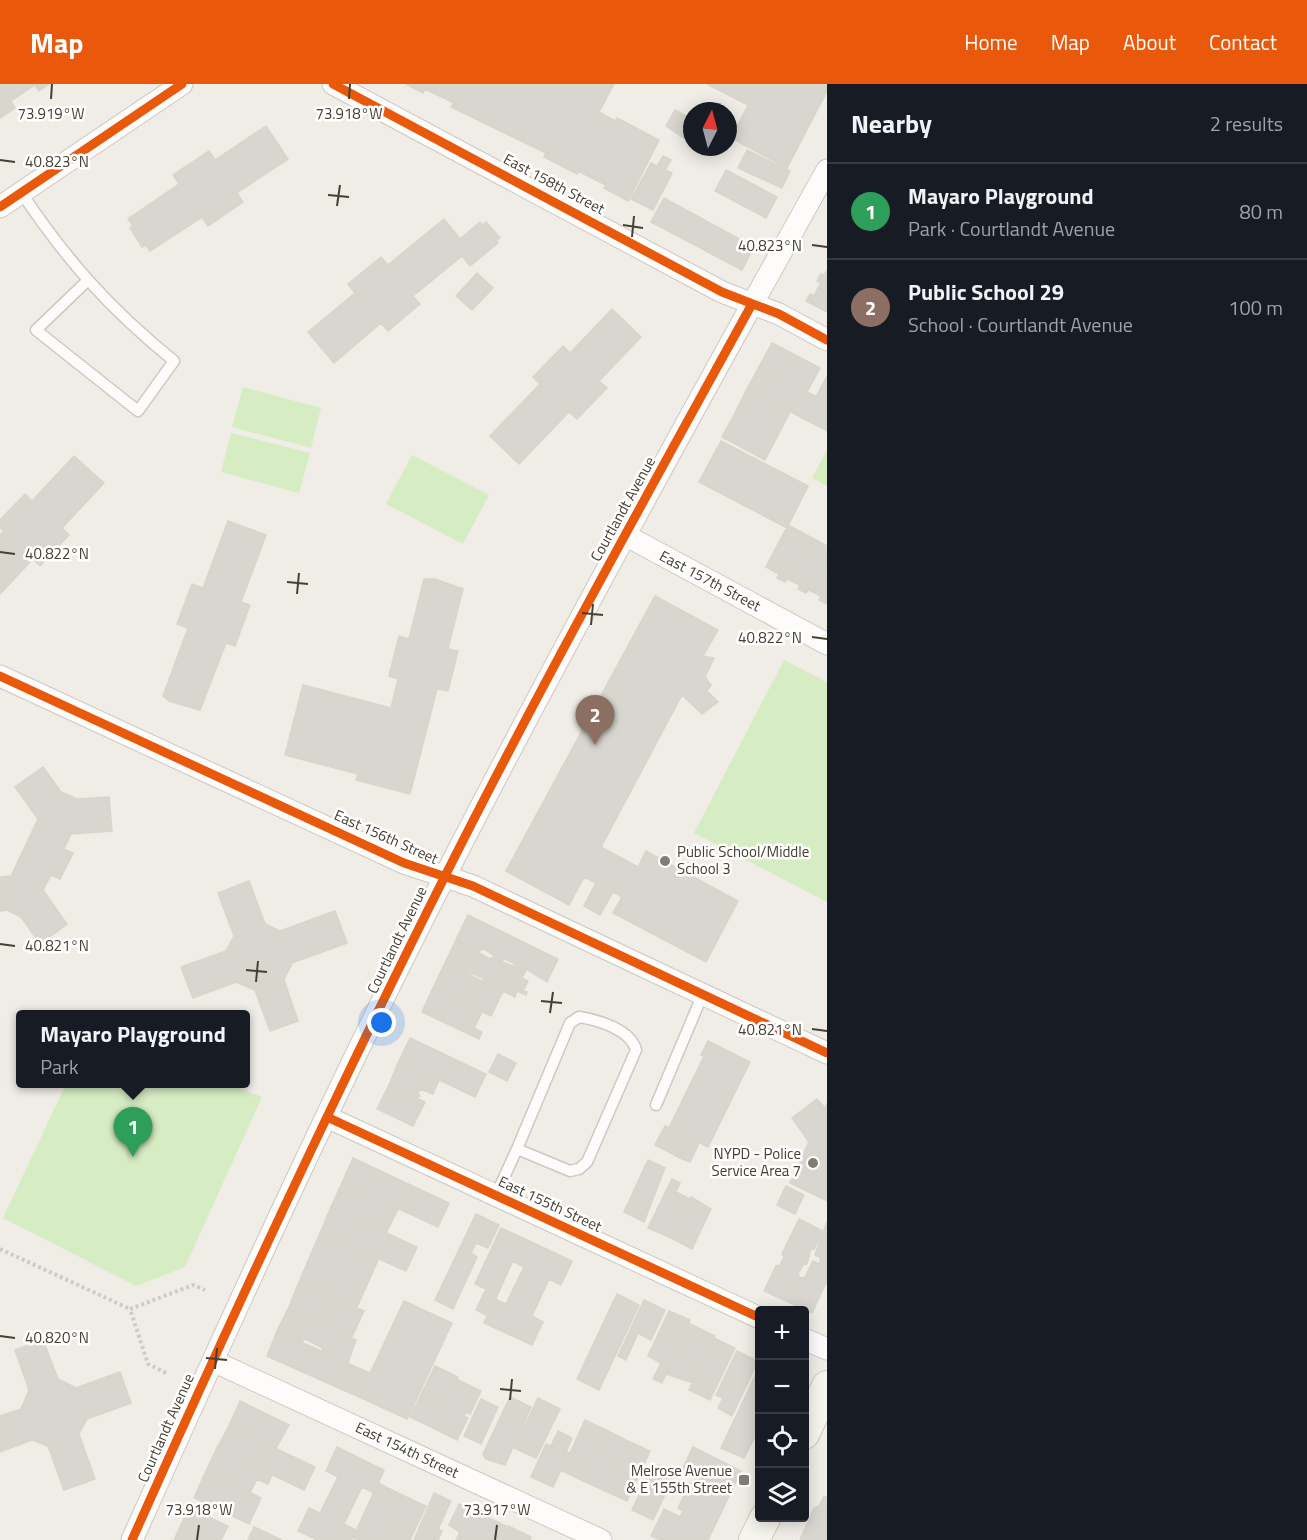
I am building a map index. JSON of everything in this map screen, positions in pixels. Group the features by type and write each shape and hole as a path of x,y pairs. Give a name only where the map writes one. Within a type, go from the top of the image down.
{"main road":[{"path":"809,1424 827,1386"},
{"path":"754,1540 763,1522"}],"street":[{"path":"0,207 183,84"},
{"name":"East 158th Street","path":"333,84 722,292 779,314 827,340"},
{"name":"Courtlandt Avenue","path":"132,1540 327,1117 444,878 625,535 827,170"},
{"name":"East 157th Street","path":"625,535 827,644"},
{"name":"East 156th Street","path":"0,676 404,863 473,886 827,1053"},
{"name":"East 155th Street","path":"327,1117 755,1316"},
{"path":"809,1341 827,1349"},
{"name":"East 154th Street","path":"213,1360 601,1540"}],"lane":[{"path":"21,192 53,241 87,281 133,328 174,361 138,411 36,330 87,281"},
{"path":"656,1105 702,996"},
{"path":"496,1196 570,1023 579,1017 588,1018 627,1034 634,1041 636,1050 587,1162 579,1169 570,1171 517,1149"}],"path":[{"path":"0,1249 130,1309 193,1285 205,1290"},
{"path":"130,1309 148,1364 166,1372"}],"green space":[{"path":"243,387 321,408 311,448 232,427"},
{"path":"231,433 310,453 299,493 221,472"},
{"path":"827,450 827,486 812,478"},
{"path":"412,455 489,495 463,544 386,504"},
{"path":"784,660 827,682 827,902 694,833"},
{"path":"64,1088 239,1088 262,1097 185,1267 136,1286 3,1218"}],"building":[{"path":"0,84 49,84 39,91 35,85 11,101 15,108 0,118"},
{"path":"406,84 614,84 599,112 615,121 617,118 659,140 628,201 604,188 606,185 578,171 577,174 544,157 546,153 451,107 454,103 425,89 423,93"},
{"path":"707,84 827,84 827,91 787,168 737,141 737,126 748,105"},
{"path":"675,110 683,114 683,138 666,126"},
{"path":"266,126 288,159 237,193 243,202 208,226 202,217 150,251 146,245 142,247 130,228 133,226 128,219 179,184 173,175 209,151 215,160"},
{"path":"747,150 790,171 782,188 738,168"},
{"path":"663,156 671,160 665,170 672,173 653,210 631,199 651,163 657,166"},
{"path":"726,170 777,197 766,218 715,191"},
{"path":"664,198 754,247 742,270 651,222"},
{"path":"444,219 460,239 480,222 482,225 486,222 500,238 496,241 498,243 470,266 462,256 413,296 420,304 388,331 381,323 334,363 308,332 355,293 348,284 381,257 388,265"},
{"path":"827,271 827,293 818,288 821,283 817,281 821,274 824,275"},
{"path":"477,273 493,288 472,310 456,296"},
{"path":"818,288 827,293 827,312 806,301 810,294 814,296"},
{"path":"612,309 641,337 599,381 607,388 577,419 569,412 519,464 490,436 540,384 533,377 563,346 570,353"},
{"path":"772,343 820,368 807,392 759,367"},
{"path":"759,367 827,402 827,431 747,389"},
{"path":"827,376 827,402 816,397"},
{"path":"747,389 790,412 778,435 735,413"},
{"path":"735,413 778,435 765,460 722,437"},
{"path":"721,441 808,486 787,528 699,482"},
{"path":"74,456 104,483 62,528 69,535 40,566 33,559 0,594 0,535 4,531 0,528 0,520 25,494 32,501"},
{"path":"228,521 266,535 241,602 250,605 235,646 226,643 200,710 169,701 163,696 188,628 177,624 192,584 203,588"},
{"path":"788,525 814,539 791,581 787,578 785,582 777,578 779,574 766,567"},
{"path":"814,539 827,546 827,566 813,592 808,590 806,593 798,589 800,585 791,581"},
{"path":"827,566 827,604 819,600 821,596 813,592"},
{"path":"424,579 435,579 463,589 448,649 458,651 448,691 437,689 410,794 356,780 358,774 285,755 303,685 391,708 398,679 389,676 399,636 409,639"},
{"path":"655,596 718,630 703,656 714,658 705,677 711,685 707,691 718,702 702,714 682,695 601,847 638,867 646,851 738,901 706,962 613,913 622,897 613,892 600,915 584,906 596,883 584,877 569,905 506,871"},
{"path":"43,767 61,792 77,799 109,797 112,831 71,834 64,849 73,853 60,879 51,875 43,890 67,924 40,944 21,917 7,910 0,911 0,877 11,876 38,819 15,787"},
{"path":"249,881 265,924 280,931 335,911 347,943 292,963 284,980 298,1021 270,1031 255,990 236,982 193,998 181,967 226,951 234,936 218,893"},
{"path":"468,915 558,959 547,982 526,969 525,972 513,967 515,964 505,959 502,961 484,949 479,951 456,940"},
{"path":"456,940 490,959 493,957 525,972 522,978 528,981 523,991 527,992 526,995 517,991 515,997 486,983 483,978 445,963"},
{"path":"445,963 503,991 491,1016 433,988"},
{"path":"433,988 482,1012 474,1028 482,1032 479,1039 422,1012"},
{"path":"410,1038 486,1074 475,1097 399,1061"},
{"path":"708,1041 750,1062 708,1147 669,1128 704,1056 701,1055"},
{"path":"498,1054 516,1063 507,1081 489,1072"},
{"path":"399,1061 439,1080 433,1094 420,1089 418,1094 420,1096 416,1098 389,1085"},
{"path":"389,1085 425,1102 413,1126 377,1109"},
{"name":"NYPD - Police Service Area 7","path":"817,1099 825,1108 827,1103 827,1201 790,1183 809,1142 792,1118"},
{"path":"665,1126 689,1138 680,1158 655,1145"},
{"path":"689,1138 699,1143 690,1162 680,1158"},
{"path":"353,1158 449,1203 438,1227 342,1183"},
{"path":"648,1160 665,1168 644,1222 624,1212"},
{"path":"672,1179 680,1183 676,1192 690,1199 671,1238 648,1228"},
{"path":"342,1183 398,1209 386,1233 331,1207"},
{"path":"786,1186 804,1195 795,1214 777,1205"},
{"path":"691,1197 711,1209 692,1249 671,1238"},
{"path":"331,1207 417,1247 406,1271 320,1233"},
{"path":"476,1214 499,1225 488,1248 476,1243 471,1253 477,1257 453,1309 435,1300"},
{"path":"799,1219 823,1231 814,1249 811,1248 807,1264 803,1265 798,1274 800,1278 788,1302 764,1291 776,1266 780,1265 784,1257 782,1254"},
{"path":"827,1222 827,1281 812,1313 809,1312 809,1306 797,1306 788,1302 800,1278 805,1277 813,1261 819,1264 821,1258 815,1255"},
{"path":"501,1228 523,1238 488,1316 476,1310 486,1289 475,1284"},
{"path":"320,1233 379,1258 357,1307 299,1282"},
{"path":"523,1238 572,1261 561,1285 549,1279 532,1316 543,1322 532,1345 484,1323 495,1299 506,1304 524,1267 512,1261"},
{"path":"299,1282 364,1311 352,1337 288,1309"},
{"path":"617,1294 639,1305 599,1390 577,1379"},
{"path":"644,1300 665,1310 651,1340 638,1333 626,1360 618,1356"},
{"path":"404,1301 452,1323 407,1419 359,1397"},
{"path":"288,1309 356,1340 348,1363 324,1352 321,1347 305,1339 301,1342 277,1331"},
{"path":"669,1311 690,1320 662,1383 653,1379 661,1363 648,1356"},
{"path":"690,1324 715,1336 693,1383 666,1374"},
{"path":"277,1331 370,1373 359,1397 267,1356"},
{"path":"714,1338 735,1348 710,1400 689,1390"},
{"path":"43,1340 58,1379 76,1388 120,1372 131,1403 87,1419 79,1434 95,1479 64,1490 48,1446 32,1440 0,1452 0,1416 21,1409 29,1390 15,1350"},
{"path":"737,1351 755,1360 755,1367 732,1416 718,1408 723,1398 716,1395"},
{"path":"435,1366 458,1377 433,1428 410,1417"},
{"path":"755,1376 755,1436 744,1458 721,1448"},
{"path":"456,1379 481,1391 470,1414 466,1412 464,1416 468,1418 457,1440 433,1428"},
{"path":"510,1397 531,1407 505,1465 486,1459 483,1454"},
{"path":"538,1398 560,1409 536,1458 514,1448"},
{"path":"481,1399 498,1407 481,1444 464,1436"},
{"path":"240,1401 289,1425 276,1448 229,1426"},
{"path":"585,1420 606,1430 583,1481 562,1471"},
{"path":"229,1426 315,1467 304,1490 217,1448"},
{"path":"606,1430 628,1441 605,1491 583,1481"},
{"path":"558,1431 572,1438 566,1452 569,1453 553,1487 531,1477 546,1444 551,1446"},
{"path":"628,1441 650,1451 627,1501 605,1491"},
{"path":"337,1447 384,1470 374,1493 362,1487 344,1524 356,1530 352,1540 317,1540 298,1531 309,1508 320,1513 338,1477 326,1471"},
{"path":"693,1447 741,1471 708,1540 660,1540 651,1536 664,1509 680,1517 683,1511 678,1508 690,1483 695,1486 698,1480 681,1472"},
{"path":"217,1448 272,1475 268,1484 257,1479 250,1493 206,1471"},
{"path":"659,1465 675,1473 653,1520 632,1510 648,1476 652,1478"},
{"path":"206,1471 261,1498 249,1524 194,1498"},
{"path":"378,1483 402,1495 381,1540 353,1538"},
{"path":"434,1493 451,1501 438,1529 442,1531 438,1540 414,1540"},
{"path":"402,1495 426,1506 410,1540 381,1540"},
{"path":"824,1496 827,1498 827,1540 800,1540 814,1508 819,1506"},
{"path":"459,1504 506,1526 499,1540 456,1540 460,1532 449,1525"},
{"path":"189,1508 228,1526 221,1540 214,1540 181,1525"},
{"path":"181,1525 214,1540 174,1540"},
{"path":"508,1526 531,1537 530,1540 501,1540"},
{"path":"254,1527 282,1540 248,1540"}],"cycle path":[{"path":"0,207 182,84"},
{"path":"333,84 722,292 779,314 827,340"},
{"path":"132,1540 284,1208 443,880 556,662 752,304"},
{"path":"0,676 404,863 473,886 827,1053"},
{"path":"327,1117 755,1316"}],"place":[{"name":"Public School 29","path":"595,745"},
{"name":"Public School/Middle School 3","path":"665,861"},
{"name":"Mayaro Playground","path":"133,1157"},
{"name":"NYPD - Police Service Area 7","path":"813,1163"},
{"name":"Melrose Avenue & E 155th Street","path":"744,1480"}]}
